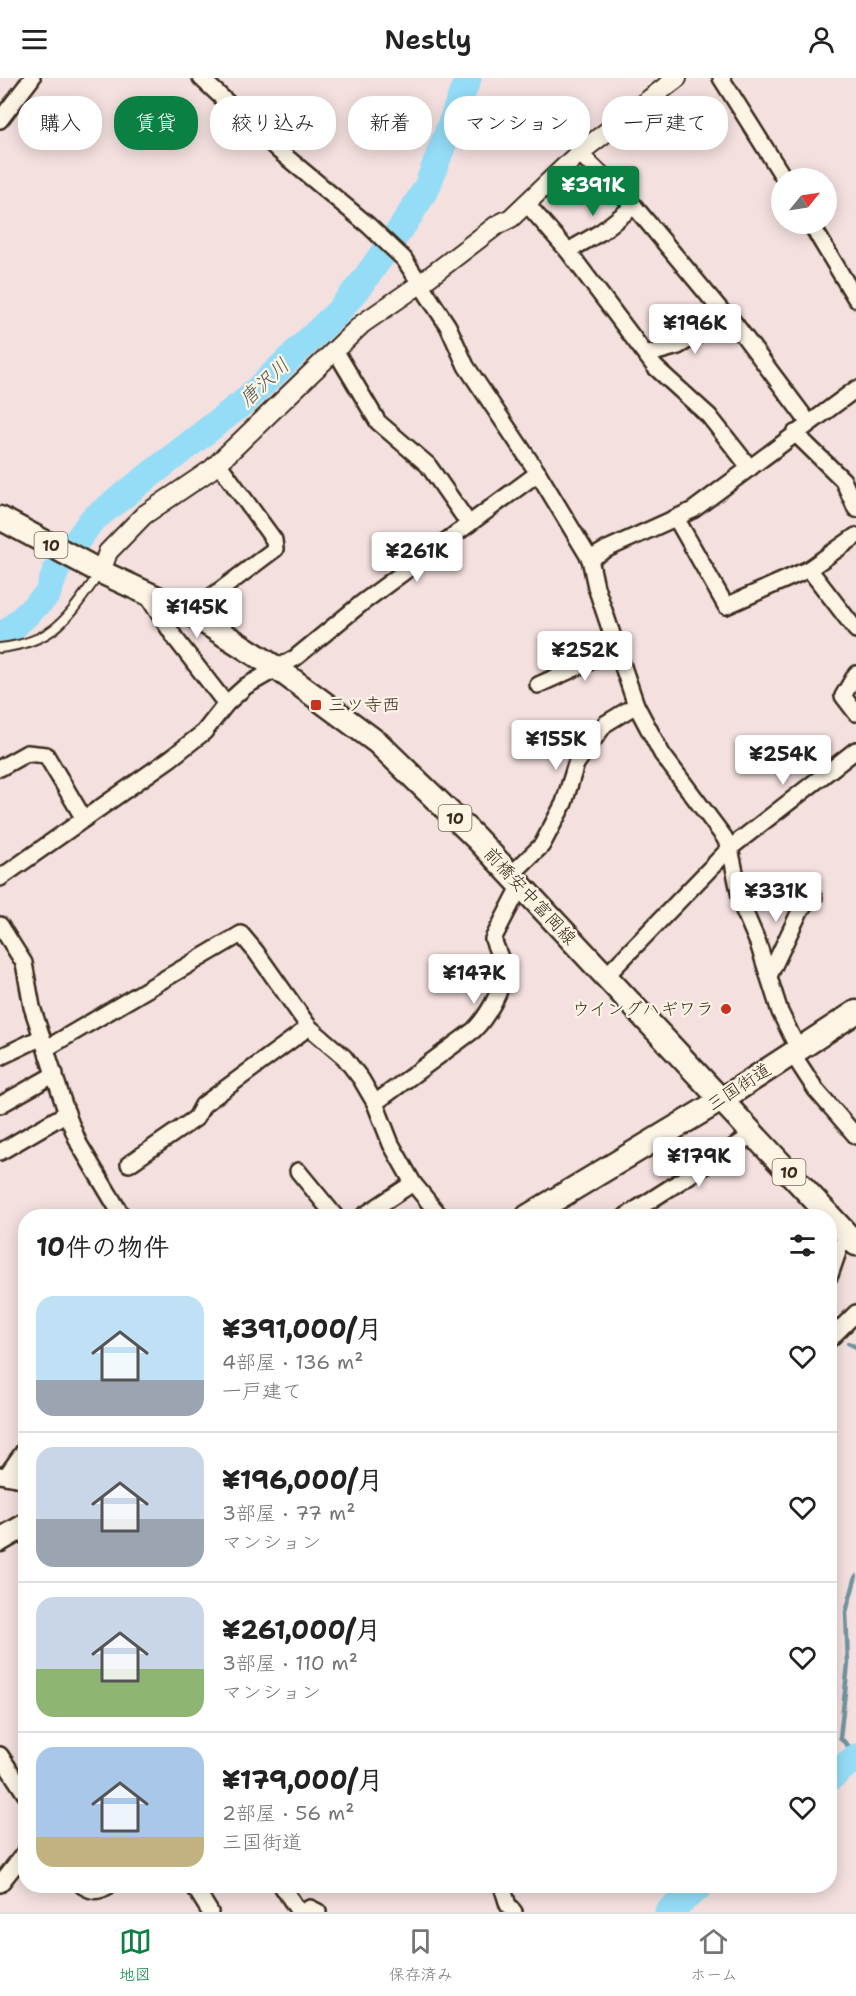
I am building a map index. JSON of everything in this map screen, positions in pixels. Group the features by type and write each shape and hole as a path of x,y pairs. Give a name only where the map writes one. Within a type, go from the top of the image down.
{"main road":[{"name":"前橋安中富岡線","path":"0,518 101,572 190,613 278,669 378,743 476,838 826,1209"},
{"name":"三国街道","path":"540,1209 721,1100 856,1012"},
{"name":"前橋安中富岡線","path":"837,1220 855,1239"},
{"path":"0,1540 18,1530"}],"street":[{"path":"0,120 32,78"},
{"path":"201,78 279,151 404,259 448,326 466,366 538,473 590,559 596,587 636,705 662,754 730,848 742,906 758,943 795,1051 816,1090 854,1131"},
{"path":"101,572 108,552 144,515 200,478 218,463 362,324 420,284 496,225 511,218 579,153 677,78"},
{"path":"721,78 778,168"},
{"path":"579,153 633,206 728,317 809,423"},
{"path":"527,204 568,251 655,367 709,416 750,468"},
{"path":"568,251 601,232 633,206"},
{"path":"817,234 856,299"},
{"path":"646,355 678,346 728,317"},
{"path":"335,350 378,422 428,465 469,524"},
{"path":"590,559 693,510 856,389"},
{"path":"795,433 843,480 856,508"},
{"path":"190,613 274,549 274,540 218,463"},
{"path":"0,878 204,732 226,704 246,686 295,658 362,603 538,473"},
{"path":"676,518 726,606 808,569 856,536"},
{"path":"808,569 856,630"},
{"path":"144,590 175,638 226,704"},
{"path":"538,685 618,649"},
{"path":"856,674 843,696 856,713"},
{"path":"375,1103 485,1020 501,986 503,971 493,939 516,880 542,845 564,803 576,764 605,724 636,705"},
{"path":"606,976 730,848 856,750"},
{"path":"0,768 27,753 46,755 84,819"},
{"path":"769,976 800,911 806,902 814,898"},
{"path":"0,925 24,963 32,1007 79,1144 118,1209"},
{"path":"0,1057 45,1042 241,934 309,1027 344,1057 361,1079 375,1103 391,1144 413,1183 434,1209"},
{"path":"129,1164 196,1118 202,1105 309,1027"},
{"path":"0,1105 55,1074"},
{"path":"0,1152 67,1113"},
{"path":"637,1209 754,1134"},
{"path":"298,1171 330,1209"},
{"path":"374,1209 413,1183"},
{"path":"837,1255 840,1246 855,1239"},
{"path":"837,1333 856,1313"},
{"path":"18,1458 3,1476 18,1479"},
{"path":"0,1755 18,1774"},
{"path":"0,1884 18,1861"},
{"path":"198,1893 210,1912"},
{"path":"286,1893 298,1912"},
{"path":"504,1893 508,1905 514,1912"},
{"path":"303,1912 310,1908 318,1912"}],"lane":[{"path":"0,648 40,639 61,624 101,572"}],"waterway":[{"name":"唐沢川","path":"0,634 9,631 47,595 57,568 92,520 245,401 338,312 362,283 427,187 468,78"},
{"path":"848,1343 856,1347"},
{"path":"856,1576 846,1612 848,1664 840,1738 856,1753"},
{"path":"837,1772 856,1757"},
{"path":"668,1912 691,1893"}],"place":[{"name":"三ツ寺西","path":"316,705"},
{"name":"ウイングハギワラ","path":"726,1009"}]}
